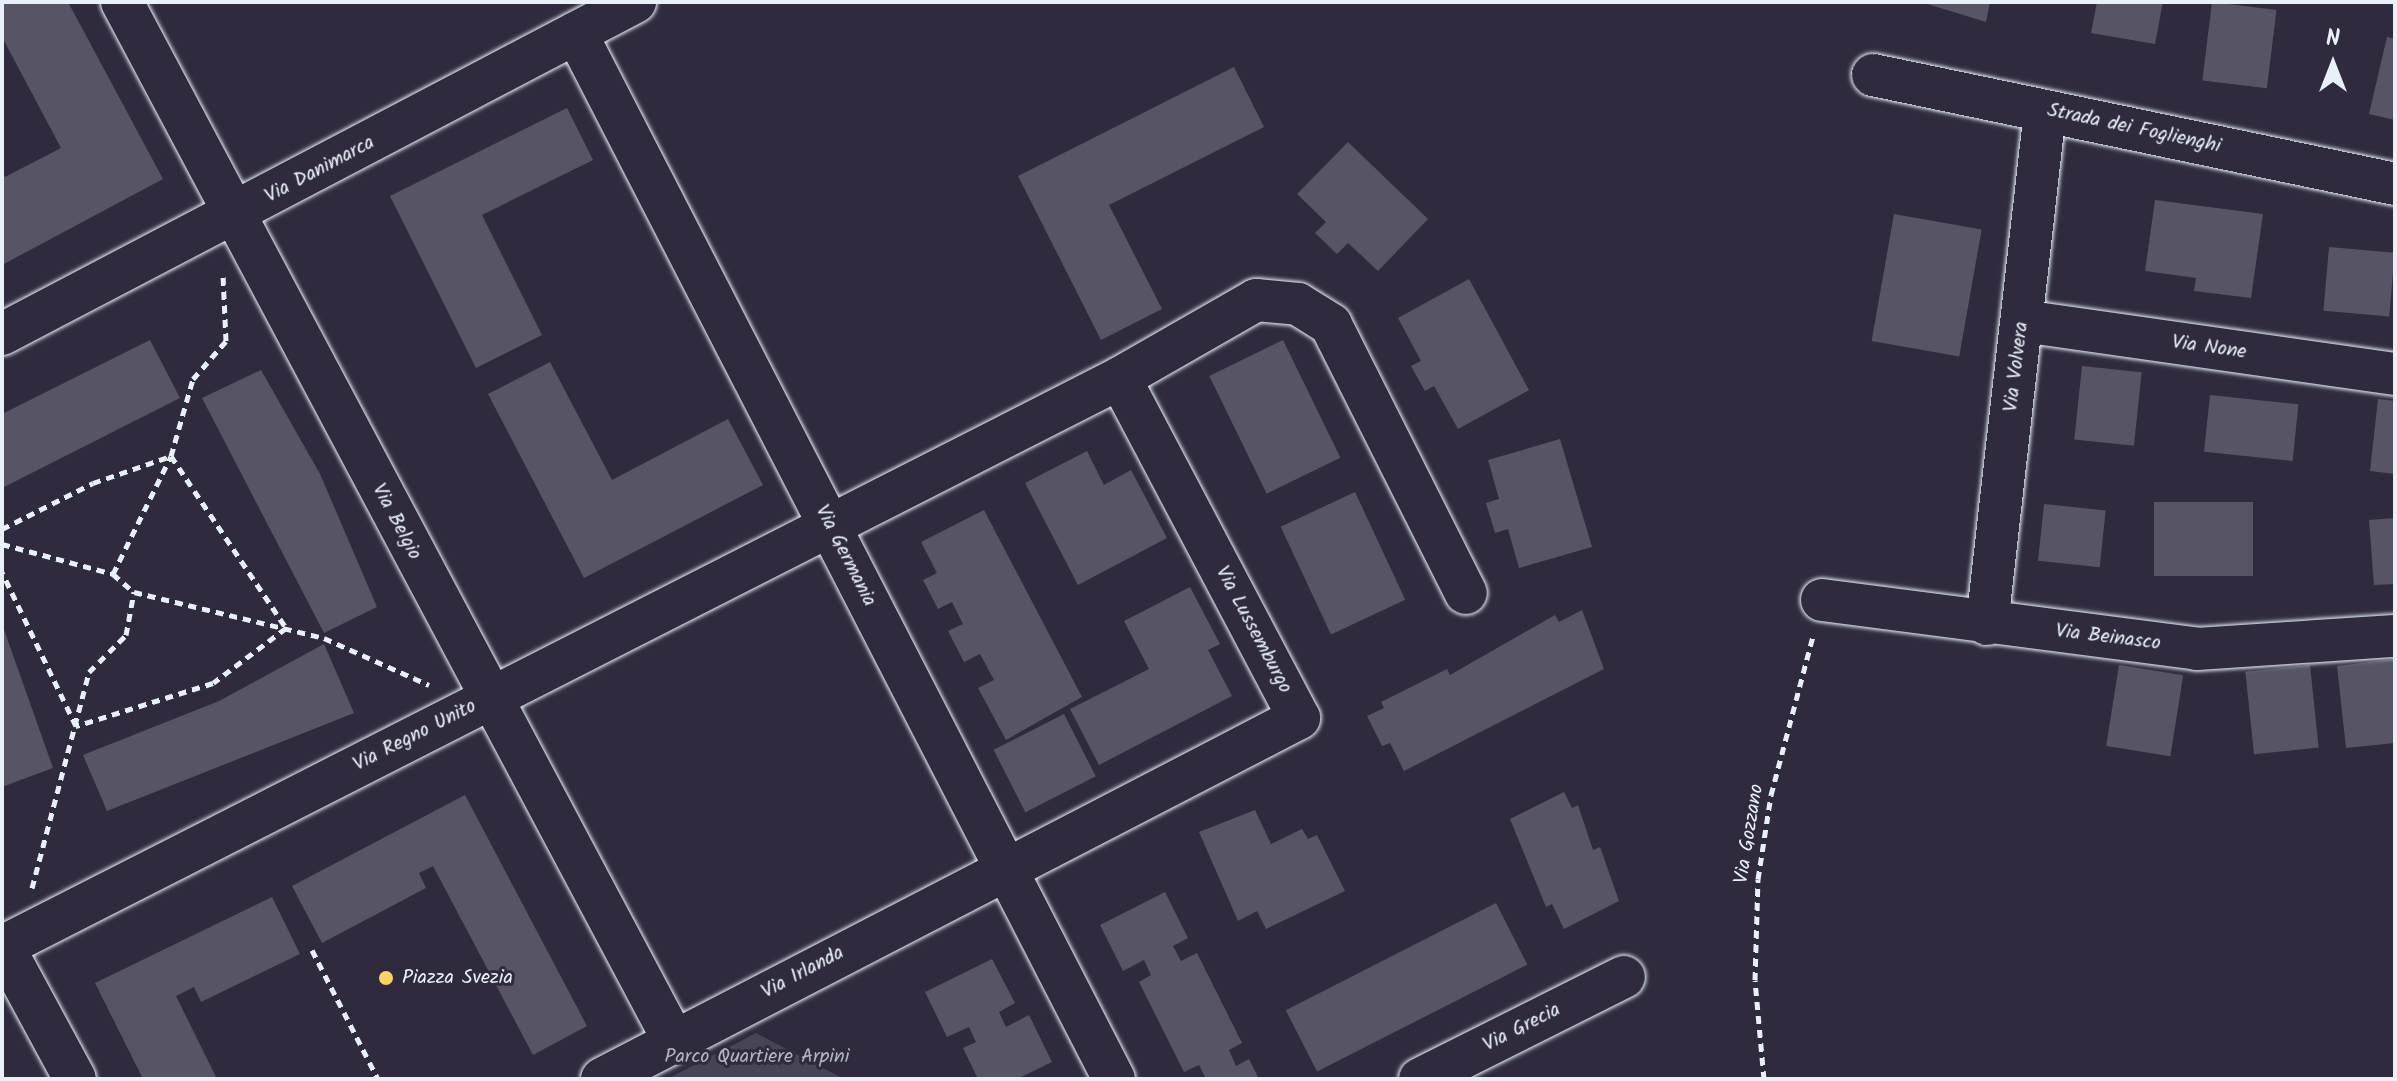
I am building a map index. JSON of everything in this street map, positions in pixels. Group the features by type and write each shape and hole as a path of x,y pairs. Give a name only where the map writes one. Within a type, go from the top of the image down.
{"street":[{"name":"Via Belgio","path":"122,2 489,698 674,1041"},
{"name":"Via Danimarca","path":"2,334 235,216 635,2"},
{"name":"Via Germania","path":"576,33 1114,1079"},
{"name":"Strada dei Foglienghi","path":"1873,75 2395,184"},
{"name":"Via Volvera","path":"1987,624 2045,111"},
{"path":"827,522 1120,378 1256,300 1298,304 1331,325 1466,593"},
{"name":"Via None","path":"2022,321 2395,374"},
{"name":"Via Lussemburgo","path":"1005,867 1299,718 1120,378"},
{"name":"Via Regno Unito","path":"2,946 827,522"},
{"name":"Via Beinasco","path":"1822,600 1987,624 2197,649 2395,636"},
{"name":"Via Irlanda","path":"602,1079 1005,867"},
{"path":"2,946 75,1079"},
{"name":"Via Grecia","path":"1420,1079 1624,977"}],"path":[{"path":"113,574 171,456 193,379 226,341 222,280 235,216"},
{"path":"2,529 93,483 171,456"},
{"path":"171,456 286,628"},
{"path":"2,544 113,574 134,592 286,628 355,650 419,683 489,698"},
{"path":"2,572 76,726"},
{"path":"29,893 89,672 126,635 134,592"},
{"name":"Via Gozzano","path":"1764,1079 1755,980 1758,879 1771,795 1822,600"},
{"path":"76,726 213,683 286,628"},
{"path":"312,950 378,1079"}],"green space":[{"name":"Parco Quartiere Arpini","path":"756,1033 844,1079 667,1079"}],"building":[{"path":"2,2 68,2 163,179 2,265 2,171 5,177 61,148 2,37"},
{"path":"1921,2 1990,2 1986,22"},
{"path":"2097,2 2163,2 2155,44 2091,33"},
{"path":"2212,2 2277,10 2267,88 2202,80"},
{"path":"2387,37 2395,39 2395,120 2369,114"},
{"path":"1234,67 1264,127 1109,205 1162,309 1101,340 1018,176"},
{"path":"567,108 593,160 482,215 542,335 476,368 390,196"},
{"path":"1348,142 1428,219 1378,271 1348,243 1337,254 1315,233 1326,222 1297,194"},
{"path":"2155,200 2263,214 2251,298 2194,291 2196,278 2145,271"},
{"path":"1894,214 1982,229 1959,356 1872,341"},
{"path":"2329,247 2395,253 2389,317 2323,311"},
{"path":"1469,279 1529,390 1458,429 1434,386 1425,391 1411,366 1421,361 1398,318"},
{"path":"150,340 180,398 2,488 2,414"},
{"path":"1283,340 1340,458 1267,494 1209,376"},
{"path":"550,362 612,480 728,419 763,485 584,578 488,394"},
{"path":"2082,366 2142,372 2134,446 2074,440"},
{"path":"261,370 320,474 377,607 324,633 202,398"},
{"path":"2210,395 2299,404 2293,461 2204,452"},
{"path":"2378,399 2395,401 2395,474 2370,471"},
{"path":"1560,439 1592,547 1519,568 1508,529 1495,533 1486,503 1499,499 1488,460"},
{"path":"1087,451 1104,485 1131,470 1167,538 1078,585 1025,483"},
{"path":"1355,492 1405,600 1331,635 1281,527"},
{"path":"2154,502 2253,502 2253,576 2154,576"},
{"path":"2044,504 2106,510 2100,567 2038,561"},
{"path":"984,510 1082,697 1006,740 978,688 994,680 980,654 964,662 948,631 963,624 952,602 938,609 923,580 937,573 921,542"},
{"path":"2395,518 2395,584 2374,585 2369,520"},
{"path":"1190,587 1220,644 1208,650 1232,696 1099,765 1070,709 1149,669 1124,621"},
{"path":"1582,610 1604,669 1404,771 1390,743 1382,746 1367,716 1384,708 1381,702 1447,669 1450,675 1555,615 1559,622"},
{"path":"2,624 53,768 2,787"},
{"path":"324,644 354,713 107,811 83,755 219,701"},
{"path":"2395,659 2395,743 2346,748 2337,666"},
{"path":"2119,665 2183,675 2170,756 2106,746"},
{"path":"2310,665 2319,748 2254,754 2245,672"},
{"path":"1064,714 1096,776 1025,812 994,750"},
{"path":"1564,792 1572,808 1578,805 1593,850 1600,847 1619,901 1564,929 1552,904 1546,907 1510,819"},
{"path":"465,795 587,1026 533,1055 433,866 419,873 426,888 322,943 292,886"},
{"path":"1255,810 1271,844 1302,829 1308,839 1317,835 1345,891 1266,929 1257,911 1238,921 1199,832"},
{"path":"1165,892 1188,938 1173,946 1181,961 1197,953 1242,1043 1229,1050 1236,1066 1249,1059 1259,1079 1206,1079 1199,1065 1184,1072 1139,982 1151,975 1144,960 1123,971 1100,925"},
{"path":"272,897 300,954 201,1002 194,987 176,996 217,1079 143,1079 95,983"},
{"path":"1496,903 1527,964 1317,1072 1286,1010"},
{"path":"992,959 1015,1003 999,1012 1006,1027 1029,1015 1052,1062 1017,1079 978,1079 963,1048 976,1042 969,1027 947,1037 925,992"}],"place":[{"name":"Piazza Svezia","path":"386,978"}]}
